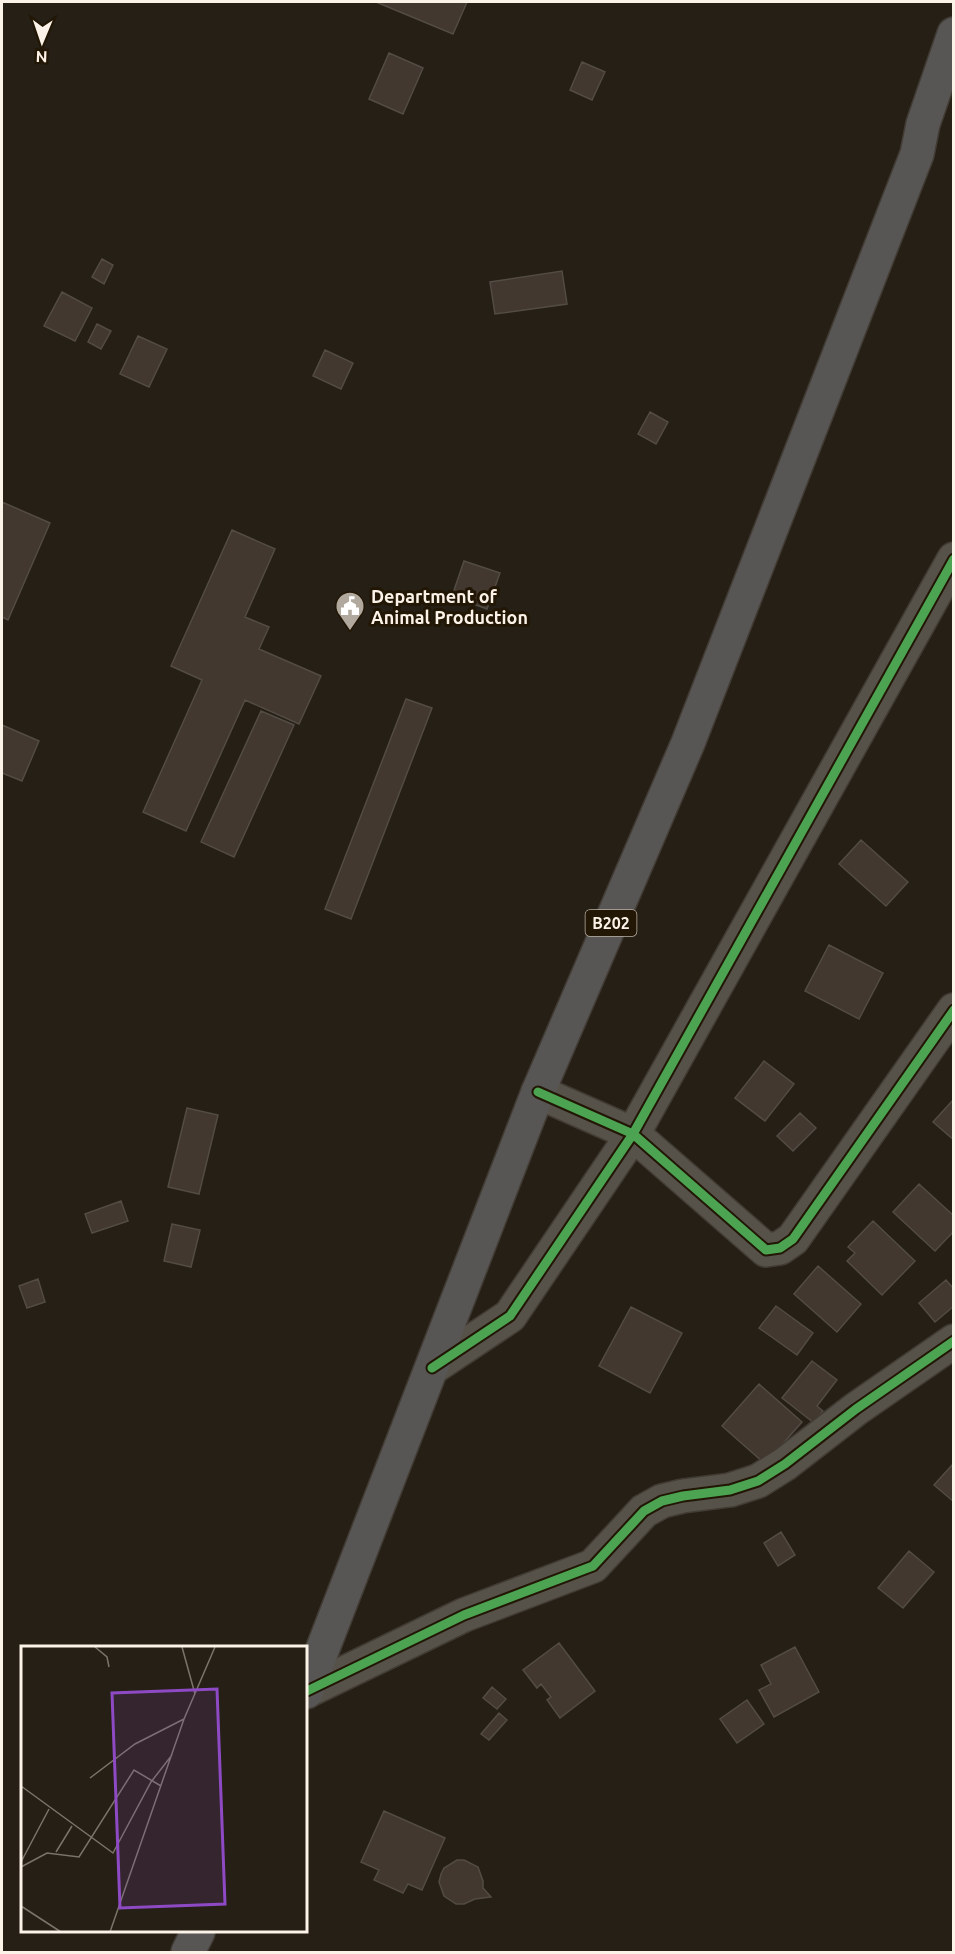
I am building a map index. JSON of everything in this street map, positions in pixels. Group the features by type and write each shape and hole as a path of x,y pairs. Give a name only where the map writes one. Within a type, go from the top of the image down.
{"main road":[{"name":"B202","path":"308,1686 538,1092 688,743 917,154 923,124 954,34"},
{"name":"B202","path":"917,154 935,129 954,88"},
{"path":"188,1953 198,1933"}],"street":[{"path":"432,1368 510,1316 633,1134 954,559"},
{"path":"538,1092 633,1134 766,1250 780,1248 793,1239 954,1010"},
{"path":"308,1690 464,1615 593,1566 644,1511 662,1501 730,1490 758,1481 785,1464 856,1409 954,1341"},
{"path":"206,1933 210,1953"}],"building":[{"path":"376,2 467,2 453,34"},
{"path":"389,53 423,68 403,114 369,99"},
{"path":"582,62 605,72 592,100 570,90"},
{"path":"102,259 113,265 104,284 92,277"},
{"path":"562,271 567,304 495,314 490,282"},
{"path":"62,292 92,308 75,341 44,326"},
{"path":"97,324 111,331 101,349 88,342"},
{"path":"138,336 167,349 149,387 120,374"},
{"path":"325,350 353,363 341,389 313,376"},
{"path":"650,412 668,422 656,444 638,434"},
{"path":"2,502 50,523 8,620 2,617"},
{"path":"232,530 275,549 245,617 269,627 259,649 321,676 299,724 245,700 186,831 143,812 202,680 171,666"},
{"path":"464,561 500,573 487,609 452,596"},
{"path":"406,699 432,708 351,919 325,909"},
{"path":"261,711 294,725 234,857 201,842"},
{"path":"2,725 39,741 22,781 2,773"},
{"path":"861,840 908,882 886,906 839,864"},
{"path":"829,945 883,973 859,1019 805,991"},
{"path":"764,1061 794,1084 765,1121 735,1098"},
{"path":"954,1099 954,1140 933,1122"},
{"path":"187,1108 218,1115 199,1194 168,1187"},
{"path":"800,1113 816,1128 793,1151 777,1136"},
{"path":"919,1184 954,1216 954,1231 935,1251 893,1212"},
{"path":"121,1201 128,1221 92,1233 85,1214"},
{"path":"873,1221 915,1261 882,1295 847,1261 855,1253 848,1247"},
{"path":"172,1224 200,1230 191,1267 164,1261"},
{"path":"818,1266 861,1304 837,1332 794,1294"},
{"path":"38,1279 45,1302 27,1308 19,1286"},
{"path":"946,1280 954,1289 954,1306 935,1322 919,1303"},
{"path":"776,1306 813,1333 797,1355 759,1328"},
{"path":"631,1307 682,1333 650,1393 599,1366"},
{"path":"812,1361 837,1380 817,1406 823,1411 814,1423 782,1398"},
{"path":"759,1384 802,1422 765,1464 722,1426"},
{"path":"954,1463 954,1502 934,1485"},
{"path":"781,1532 795,1555 778,1566 764,1543"},
{"path":"909,1551 934,1572 903,1608 878,1588"},
{"path":"559,1643 595,1691 560,1718 547,1700 551,1697 541,1684 537,1688 523,1670"},
{"path":"795,1647 819,1692 774,1717 759,1690 771,1684 761,1665"},
{"path":"492,1687 506,1699 497,1709 483,1698"},
{"path":"747,1700 764,1724 737,1743 720,1719"},
{"path":"499,1713 507,1720 489,1740 481,1734"},
{"path":"384,1811 445,1838 422,1890 408,1884 403,1893 374,1880 379,1870 361,1862"},
{"path":"457,1860 464,1860 478,1867 483,1888 491,1897 456,1904 444,1896 439,1882 441,1874 444,1868"}],"cycle path":[{"path":"432,1368 510,1316 633,1134 954,559"},
{"path":"538,1092 633,1134 766,1250 780,1248 793,1239 954,1010"},
{"path":"308,1691 464,1615 593,1566 644,1511 662,1501 730,1490 758,1481 785,1464 856,1409 954,1341"}],"place":[{"name":"Department of Animal Production","path":"350,632"}]}
